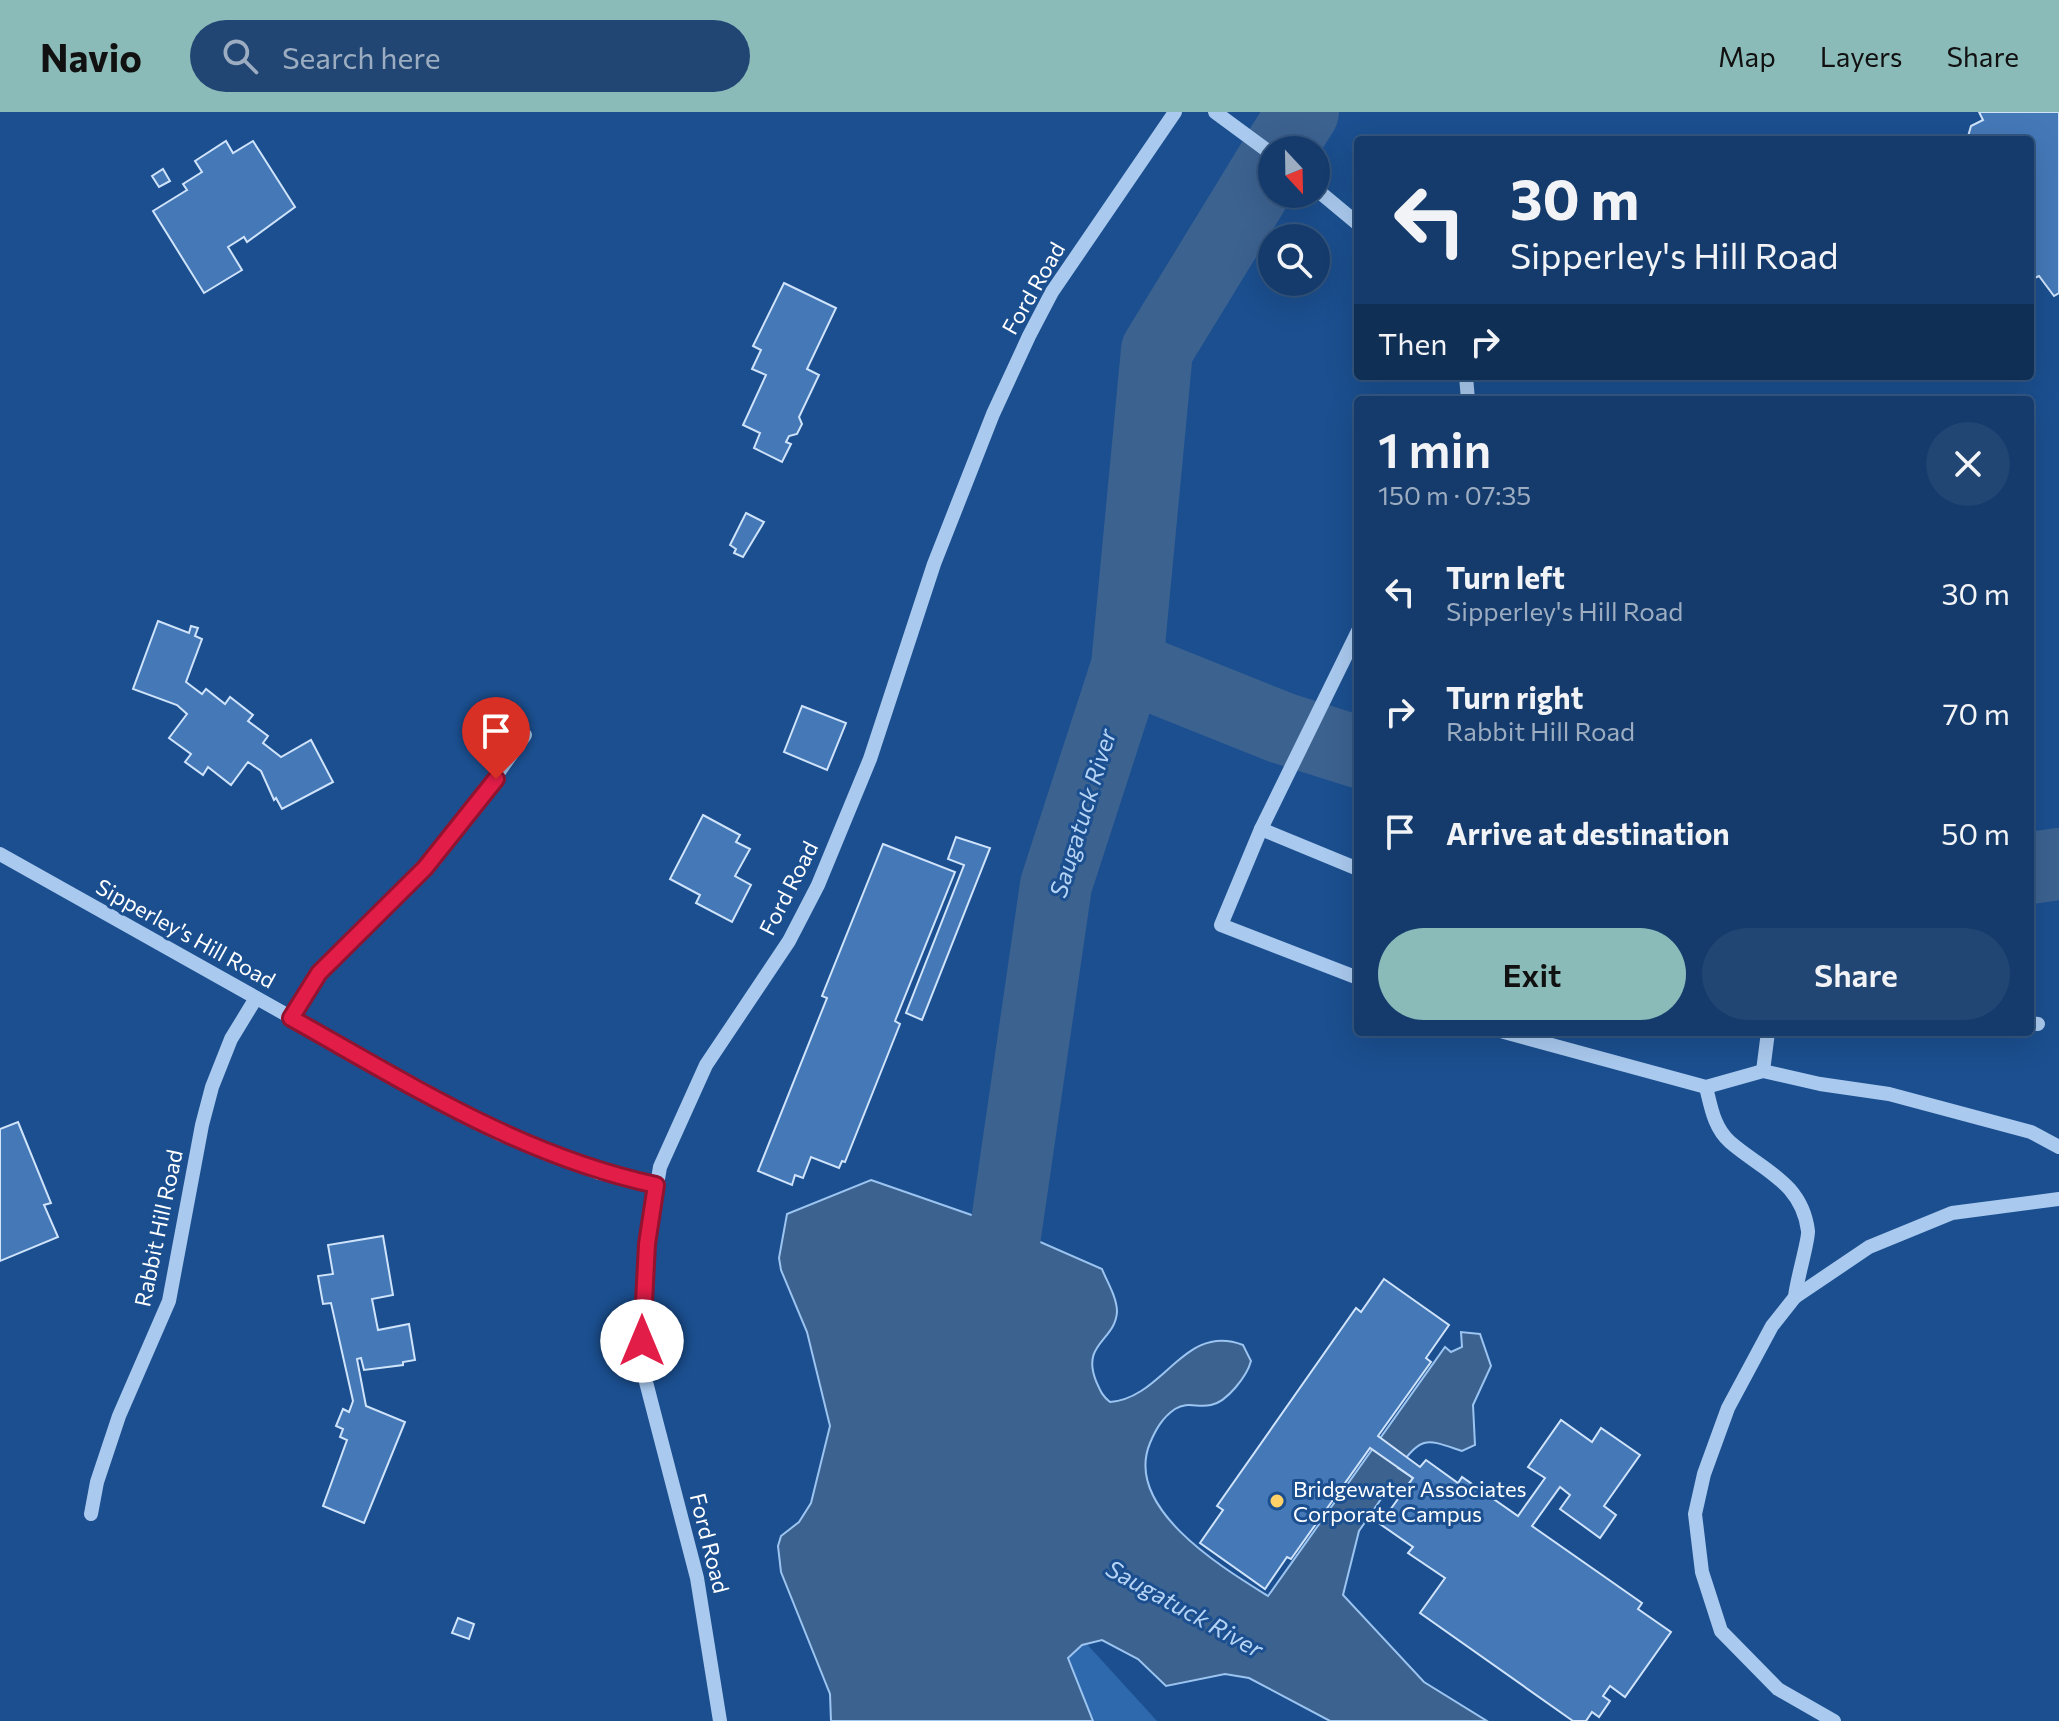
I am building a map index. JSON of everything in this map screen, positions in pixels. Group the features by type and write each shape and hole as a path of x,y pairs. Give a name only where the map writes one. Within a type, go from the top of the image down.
{"street":[{"name":"Ford Road","path":"720,1721 697,1578 646,1382 643,1297 656,1185 674,1131 706,1065 789,941 818,885 870,759 934,564 993,414 1029,336 1052,292 1175,112"},
{"path":"1215,112 1258,143"},
{"path":"1330,200 1354,221"},
{"path":"1354,639 1261,829 1221,925 1354,976"},
{"path":"291,1018 319,973 425,868 459,828 525,735"},
{"path":"1261,829 1354,867"},
{"name":"Sipperley's Hill Road","path":"0,854 499,1134 599,1173 656,1185"},
{"name":"Rabbit Hill Road","path":"91,1514 97,1482 119,1416 169,1301 212,1087 231,1039 256,998"},
{"path":"1519,1036 1706,1087 1763,1071 1903,1098 2031,1132 2059,1147"},
{"path":"1763,1071 1767,1036"},
{"path":"1706,1087 1713,1120 1729,1142 1782,1180 1801,1205 1809,1234 1797,1270 1795,1297"},
{"path":"1834,1721 1778,1689 1721,1631 1702,1572 1695,1514 1704,1474 1728,1408 1772,1326 1795,1297 1869,1247 1952,1213 2059,1199"}],"shaded area":[{"path":"1064,1619 1157,1721 1079,1721 1062,1674"}],"water":[{"path":"871,1180 1006,1227 1102,1269 1114,1295 1117,1312 1111,1330 1096,1350 1093,1368 1100,1390 1110,1402 1129,1397 1145,1388 1189,1352 1205,1344 1223,1341 1243,1345 1251,1361 1236,1388 1217,1403 1184,1405 1170,1412 1152,1438 1145,1467 1151,1490 1164,1513 1182,1533 1227,1569 1268,1596 1445,1347 1451,1352 1462,1347 1461,1332 1480,1334 1491,1366 1473,1405 1475,1445 1462,1451 1433,1442 1426,1443 1406,1457 1398,1468 1413,1478 1403,1491 1390,1486 1359,1531 1343,1595 1424,1682 1487,1721 1330,1721 1249,1678 1225,1674 1166,1686 1138,1659 1102,1640 1082,1645 1068,1658 1093,1721 831,1721 830,1694 781,1572 778,1546 781,1536 799,1522 811,1503 830,1426 807,1332 779,1258 787,1214"}],"building":[{"path":"1979,112 2059,112 2059,293 2054,296 2039,276 2034,278 2034,136 1968,136 1971,126 1983,120"},
{"path":"226,141 233,153 253,141 295,207 247,242 244,237 228,247 242,270 204,293 153,211 187,190 183,184 202,172 195,161"},
{"path":"163,169 170,181 159,187 152,176"},
{"path":"784,283 836,308 807,369 819,375 799,417 802,424 797,434 789,436 786,442 791,444 782,462 754,448 760,433 743,425 766,375 752,369 761,350 753,346"},
{"path":"746,513 764,522 743,557 734,553 736,549 730,545"},
{"path":"158,621 189,633 191,626 198,628 195,636 202,639 186,682 202,694 206,689 225,704 230,697 253,715 248,721 268,736 263,743 281,757 311,740 333,782 282,809 276,798 274,800 261,771 248,762 231,785 208,767 203,775 185,762 191,754 169,738 187,714 177,705 133,689"},
{"path":"802,706 846,723 827,770 784,752"},
{"path":"703,815 740,835 736,842 750,849 735,876 751,885 732,922 696,903 700,895 670,879"},
{"path":"956,837 990,848 922,1020 906,1013 964,865 948,859"},
{"path":"883,844 955,872 895,1021 900,1024 845,1162 842,1161 839,1168 811,1157 803,1178 795,1175 792,1185 758,1171 827,998 822,996"},
{"path":"18,1122 51,1203 44,1205 58,1237 0,1261 0,1129"},
{"path":"383,1236 393,1295 372,1299 378,1330 409,1324 415,1360 403,1362 403,1365 364,1370 361,1358 357,1359 366,1406 405,1422 364,1523 323,1506 347,1440 340,1437 343,1429 336,1426 343,1409 349,1412 353,1401 331,1303 323,1304 318,1276 333,1274 328,1245"},
{"name":"Bridgewater Associates Corporate Campus","path":"1384,1279 1449,1325 1426,1358 1431,1362 1378,1436 1420,1467 1426,1460 1458,1483 1462,1477 1518,1516 1545,1478 1528,1467 1561,1420 1592,1442 1601,1428 1640,1455 1604,1506 1616,1515 1600,1538 1560,1509 1570,1495 1560,1487 1532,1526 1642,1603 1638,1609 1671,1632 1625,1697 1610,1686 1603,1696 1610,1701 1599,1717 1592,1712 1586,1721 1573,1721 1420,1613 1445,1578 1408,1553 1413,1547 1380,1524 1413,1478 1370,1448 1291,1559 1287,1557 1265,1589 1200,1543 1223,1510 1217,1506 1356,1308 1361,1312"},
{"path":"458,1618 474,1624 469,1639 452,1633"}],"waterway":[{"name":"Saugatuck River","path":"1288,136 1303,112"},
{"name":"Saugatuck River","path":"992,1325 1056,885 1127,666 1157,350 1258,185"},
{"path":"1127,666 1282,728 1354,751"},
{"path":"2034,867 2059,864"}],"place":[{"name":"Bridgewater Associates Corporate Campus","path":"1277,1501"}],"route":[{"path":"496,779 425,868 319,973 291,1018 499,1134 599,1173 656,1185 647,1244 642,1341"}]}
